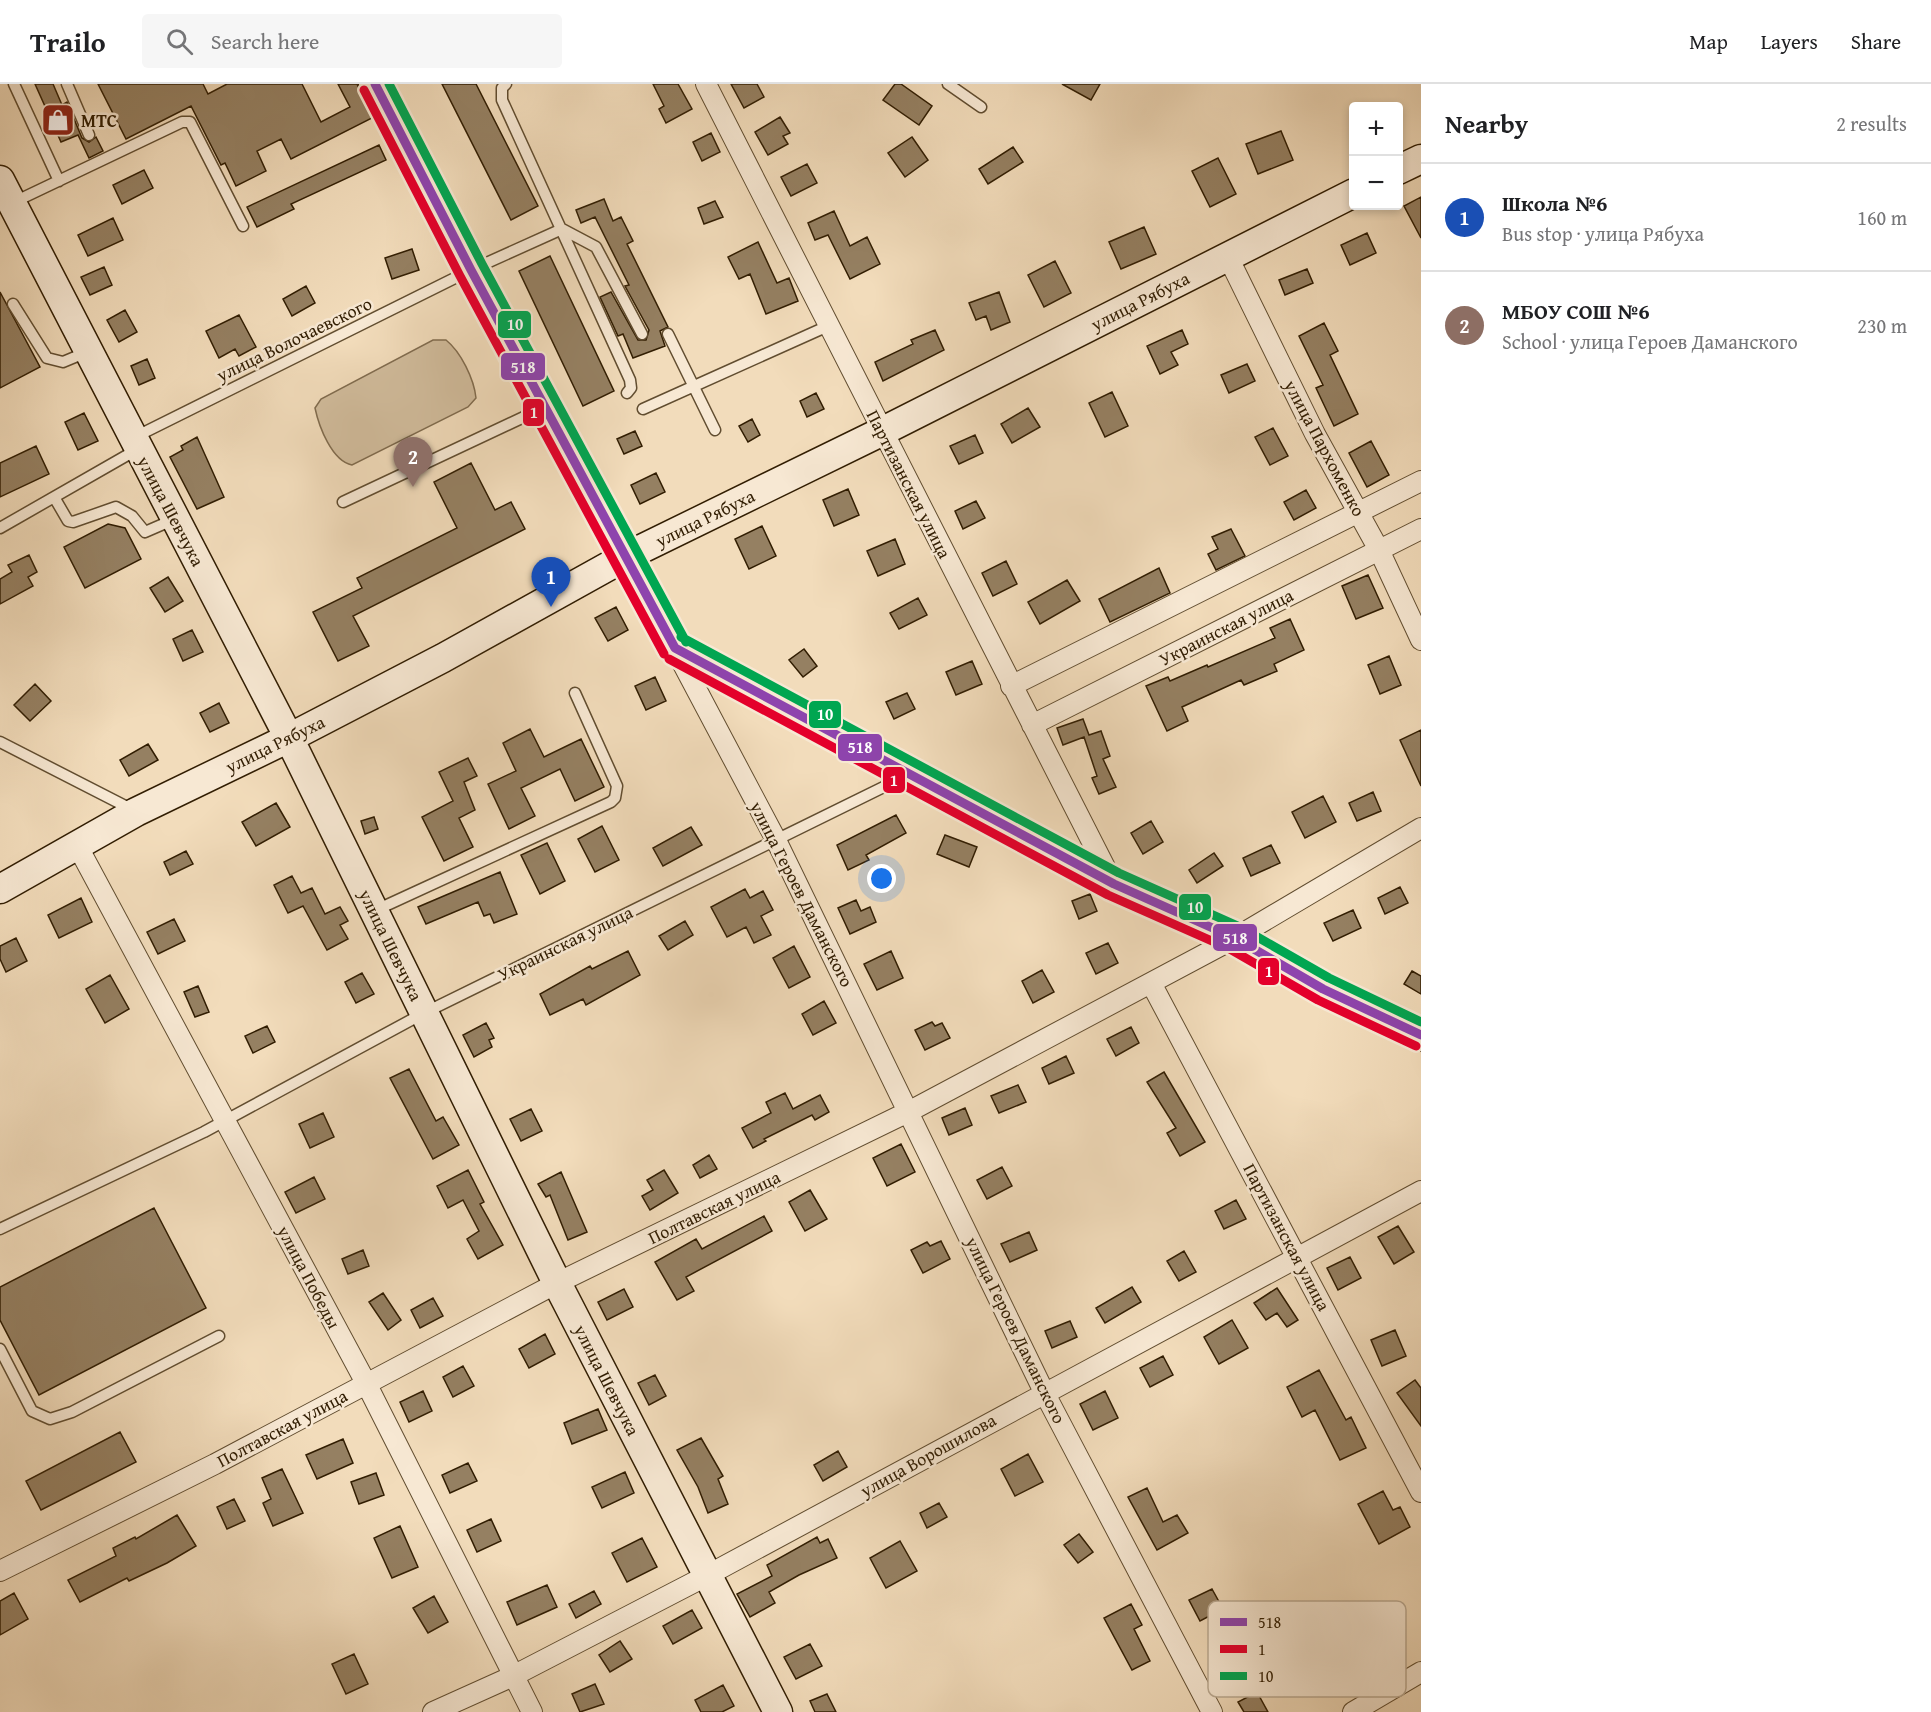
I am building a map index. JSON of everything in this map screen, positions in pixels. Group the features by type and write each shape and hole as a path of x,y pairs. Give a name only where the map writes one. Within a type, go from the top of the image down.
{"main road":[{"name":"улица Героев Даманского","path":"375,84 471,270 675,648"},
{"path":"675,648 1114,884 1235,938 1323,989 1421,1035"}],"street":[{"name":"Партизанская улица","path":"706,84 1114,884"},
{"path":"1403,168 1421,159"},
{"name":"улица Рябуха","path":"0,889 78,847 136,812 290,738 443,658 625,557 883,431 1349,195"},
{"name":"улица Шевчука","path":"4,197 88,352 290,738 557,1283 778,1712"},
{"name":"улица Пархоменко","path":"1228,257 1315,434 1379,550 1421,640"},
{"path":"1011,686 1421,481"},
{"name":"Украинская улица","path":"1032,726 1421,529"},
{"name":"улица Героев Даманского","path":"675,648 775,838 910,1111 1044,1392 1212,1712"},
{"name":"Полтавская улица","path":"0,1571 215,1464 557,1283 910,1111 1235,938 1421,828"},
{"name":"улица Победы","path":"78,847 366,1383 532,1712"},
{"name":"Партизанская улица","path":"1151,984 1421,1492"},
{"name":"улица Ворошилова","path":"433,1712 513,1676 708,1575 1421,1191"},
{"path":"1406,1681 1421,1672"},
{"path":"1353,1712 1378,1697"}],"lane":[{"path":"15,84 59,181"},
{"path":"67,84 89,135"},
{"path":"506,84 502,88 502,100 630,380 631,388 627,393"},
{"path":"948,84 981,107"},
{"path":"4,197 59,181 182,122 190,122 243,226"},
{"path":"562,229 596,247 642,334"},
{"name":"улица Волочаевского","path":"0,528 54,497 135,444 471,270 562,229"},
{"path":"13,304 47,358 63,362 88,352"},
{"path":"644,409 828,326"},
{"path":"668,334 715,430"},
{"path":"343,502 546,407"},
{"path":"54,497 68,521 73,522 116,507 132,516 145,532 175,519"},
{"path":"374,911 611,802 615,798 617,786 575,693"},
{"path":"0,742 136,812"},
{"name":"Украинская улица","path":"0,1229 224,1120 424,1013 775,838 909,774"},
{"path":"1,1355 32,1411 50,1419 72,1412 219,1336"}],"shaded area":[{"path":"433,340 446,340 457,351 470,374 476,398 468,407 352,465 338,457 328,442 315,408 321,399"}],"building":[{"path":"35,84 53,84 62,105 67,102 82,138 89,142 96,137 103,151 89,158 78,135 61,142"},
{"path":"98,84 203,84 208,94 227,84 302,84 321,122 350,107 338,84 357,84 372,118 291,159 281,139 257,151 266,171 236,186 225,163 221,165 191,106 126,139"},
{"path":"442,84 476,84 538,206 511,220"},
{"path":"653,84 678,84 692,109 666,123 659,109 664,106"},
{"path":"731,84 757,84 764,97 744,108"},
{"path":"895,84 901,84 932,106 919,125 883,100"},
{"path":"1062,84 1100,84 1091,100"},
{"path":"780,117 790,133 783,136 788,144 768,155 755,132"},
{"path":"1281,131 1293,160 1258,174 1246,144"},
{"path":"711,133 720,152 702,161 693,142"},
{"path":"912,137 928,160 905,177 888,153"},
{"path":"379,145 386,160 291,204 294,209 257,227 247,207"},
{"path":"1013,147 1023,162 988,184 979,169"},
{"path":"1218,158 1236,194 1210,207 1192,171"},
{"path":"807,164 817,183 791,196 781,177"},
{"path":"144,170 153,188 122,204 113,185"},
{"path":"1421,197 1421,238 1404,206"},
{"path":"604,199 613,221 621,217 633,241 627,244 668,327 660,331 665,346 633,358 623,334 618,336 600,297 611,292 638,340 646,340 649,330 625,286 629,285 595,217 581,223 576,210"},
{"path":"715,201 723,217 704,224 698,208"},
{"path":"834,211 850,246 867,237 880,264 850,279 828,235 815,240 808,223"},
{"path":"113,218 123,240 88,256 78,235"},
{"path":"1144,227 1156,254 1121,269 1109,242"},
{"path":"1367,233 1376,253 1350,265 1341,245"},
{"path":"758,242 777,283 789,278 798,301 766,314 750,274 739,279 728,257"},
{"path":"412,249 419,270 392,279 385,258"},
{"path":"550,256 614,391 583,406 519,271"},
{"path":"1055,261 1071,293 1044,307 1028,275"},
{"path":"104,267 112,285 90,295 81,277"},
{"path":"1307,269 1313,283 1285,295 1279,280"},
{"path":"306,286 315,303 292,316 283,299"},
{"path":"0,292 40,367 0,388"},
{"path":"999,292 1010,322 991,330 986,316 976,320 969,303"},
{"path":"125,310 137,332 119,342 107,320"},
{"path":"239,315 256,347 239,356 235,349 219,358 206,331"},
{"path":"1324,323 1338,351 1330,355 1358,414 1334,426 1316,388 1323,385 1299,336"},
{"path":"935,330 944,350 883,381 875,362 913,344 911,340"},
{"path":"1182,330 1188,344 1171,352 1178,365 1160,374 1147,346"},
{"path":"147,359 155,378 139,385 131,366"},
{"path":"1247,364 1255,381 1229,393 1221,375"},
{"path":"1112,392 1128,426 1105,437 1089,403"},
{"path":"816,393 824,409 807,417 800,401"},
{"path":"1028,408 1040,427 1012,443 1001,424"},
{"path":"84,413 98,441 78,450 65,422"},
{"path":"752,419 760,435 748,442 739,426"},
{"path":"1273,428 1288,456 1270,465 1255,437"},
{"path":"635,431 642,446 624,454 617,439"},
{"path":"975,435 983,453 959,464 950,446"},
{"path":"197,437 224,497 197,509 170,457 183,450 181,446"},
{"path":"1371,441 1389,475 1367,487 1349,453"},
{"path":"36,446 49,474 0,497 0,463"},
{"path":"471,463 495,510 511,502 525,529 353,616 369,646 338,661 313,612 362,588 357,578 457,528 434,482"},
{"path":"656,473 665,492 640,504 631,485"},
{"path":"848,489 859,515 834,526 823,500"},
{"path":"1306,490 1316,508 1294,520 1284,502"},
{"path":"976,501 985,518 963,529 955,511"},
{"path":"108,524 125,528 141,559 85,588 64,547"},
{"path":"762,526 776,556 749,569 735,539"},
{"path":"1231,529 1245,556 1216,570 1208,554 1218,549 1212,537"},
{"path":"895,539 905,564 878,576 867,551"},
{"path":"29,555 37,572 28,577 33,586 0,604 0,579 12,572 8,565"},
{"path":"1006,561 1017,584 993,596 982,573"},
{"path":"1159,568 1170,593 1110,622 1099,599"},
{"path":"1368,575 1383,608 1356,619 1342,586"},
{"path":"168,577 183,601 165,612 150,588"},
{"path":"1067,580 1080,601 1040,624 1028,602"},
{"path":"918,598 927,615 899,629 890,613"},
{"path":"616,607 628,630 608,641 595,618"},
{"path":"1290,619 1304,650 1274,664 1277,671 1244,685 1241,680 1182,707 1188,721 1167,731 1146,686 1168,677 1170,681 1207,665 1208,667 1275,638 1270,628"},
{"path":"192,630 203,652 183,661 173,639"},
{"path":"804,649 817,666 803,677 789,660"},
{"path":"1389,656 1401,685 1380,694 1368,665"},
{"path":"972,661 982,684 956,695 946,672"},
{"path":"655,677 666,701 646,710 635,686"},
{"path":"35,684 51,701 30,721 14,705"},
{"path":"907,693 915,709 894,719 886,702"},
{"path":"219,703 229,723 210,732 200,713"},
{"path":"1083,719 1089,735 1101,731 1110,756 1103,759 1116,787 1099,794 1092,778 1097,776 1084,737 1063,745 1057,728"},
{"path":"530,729 544,757 581,739 604,787 575,801 560,769 521,788 535,816 509,829 488,784 516,771 503,743"},
{"path":"1421,730 1421,786 1400,740"},
{"path":"148,744 158,760 129,776 120,760"},
{"path":"468,758 477,776 464,782 475,810 459,818 473,847 444,861 422,817 453,801 439,772"},
{"path":"1373,792 1381,811 1357,821 1349,803"},
{"path":"1323,796 1336,822 1305,838 1292,812"},
{"path":"276,803 290,827 256,846 242,822"},
{"path":"896,815 906,833 866,855 869,860 848,870 837,845"},
{"path":"374,817 378,829 365,834 361,821"},
{"path":"1151,821 1163,842 1143,854 1131,833"},
{"path":"602,826 619,860 595,872 578,839"},
{"path":"691,827 702,845 663,866 653,848"},
{"path":"945,835 977,847 969,867 937,854"},
{"path":"547,843 565,881 540,894 521,855"},
{"path":"1271,845 1280,863 1251,876 1243,858"},
{"path":"186,851 193,864 170,875 164,862"},
{"path":"1214,853 1223,866 1197,883 1189,870"},
{"path":"500,872 517,914 494,923 490,914 484,916 478,902 426,924 418,907"},
{"path":"292,876 301,893 312,888 325,914 340,907 348,921 340,925 348,939 327,950 303,906 288,913 274,885"},
{"path":"1400,887 1408,903 1385,914 1378,898"},
{"path":"745,889 750,898 763,891 773,910 761,916 771,935 754,943 746,927 727,937 711,907"},
{"path":"1090,894 1097,911 1079,919 1072,901"},
{"path":"81,898 92,922 59,938 48,915"},
{"path":"856,900 861,911 870,907 876,922 850,934 838,908"},
{"path":"1353,910 1361,928 1333,941 1324,923"},
{"path":"174,919 185,941 158,954 147,932"},
{"path":"685,921 693,935 668,950 659,936"},
{"path":"16,938 27,961 6,972 0,959 0,946"},
{"path":"1108,943 1118,963 1096,974 1086,953"},
{"path":"794,946 810,977 789,988 773,958"},
{"path":"628,951 640,975 586,1005 583,999 550,1015 540,994 590,966 592,969"},
{"path":"891,951 903,978 877,990 864,964"},
{"path":"1042,970 1054,992 1033,1003 1022,981"},
{"path":"1412,971 1421,976 1421,994 1404,984"},
{"path":"362,973 374,994 356,1003 345,982"},
{"path":"110,975 129,1009 105,1023 86,989"},
{"path":"198,986 209,1012 195,1017 184,992"},
{"path":"824,1001 836,1023 813,1035 802,1014"},
{"path":"932,1022 935,1026 942,1023 950,1038 925,1050 915,1030"},
{"path":"486,1023 494,1038 489,1040 492,1047 474,1057 463,1035"},
{"path":"267,1026 275,1042 253,1053 245,1036"},
{"path":"1131,1027 1139,1043 1116,1056 1107,1039"},
{"path":"1066,1056 1074,1073 1049,1084 1042,1068"},
{"path":"409,1069 436,1121 443,1117 459,1145 433,1159 390,1078"},
{"path":"1164,1072 1205,1142 1180,1156 1167,1133 1176,1128 1147,1082"},
{"path":"1018,1085 1026,1102 999,1113 991,1096"},
{"path":"785,1093 793,1109 820,1095 829,1112 815,1120 812,1115 764,1139 766,1141 753,1148 742,1128 771,1113 766,1102"},
{"path":"965,1108 972,1125 949,1135 942,1118"},
{"path":"531,1109 542,1131 521,1141 510,1119"},
{"path":"323,1113 334,1137 310,1148 299,1124"},
{"path":"901,1144 915,1172 887,1186 873,1158"},
{"path":"709,1155 717,1169 700,1178 693,1165"},
{"path":"1002,1167 1012,1186 987,1199 977,1180"},
{"path":"468,1170 484,1202 480,1204 503,1245 478,1259 467,1239 479,1231 463,1200 448,1208 437,1186"},
{"path":"664,1170 678,1193 650,1210 642,1196 653,1190 647,1180"},
{"path":"561,1172 587,1232 568,1240 550,1195 546,1197 538,1184"},
{"path":"314,1177 325,1199 296,1213 285,1192"},
{"path":"810,1190 827,1219 805,1231 789,1202"},
{"path":"1236,1200 1246,1219 1224,1229 1215,1211"},
{"path":"154,1208 206,1308 39,1395 0,1320 0,1287"},
{"path":"764,1216 772,1231 686,1277 694,1291 677,1300 655,1262 696,1239 702,1249"},
{"path":"1398,1226 1414,1252 1394,1264 1378,1237"},
{"path":"1029,1232 1037,1250 1010,1262 1001,1244"},
{"path":"941,1241 950,1259 923,1273 911,1250 927,1242 930,1246"},
{"path":"363,1250 369,1266 348,1274 342,1259"},
{"path":"1184,1251 1196,1272 1179,1281 1167,1261"},
{"path":"1350,1257 1361,1278 1338,1290 1327,1268"},
{"path":"1132,1287 1141,1302 1105,1323 1096,1308"},
{"path":"1277,1288 1298,1320 1287,1327 1277,1313 1266,1320 1254,1303"},
{"path":"624,1289 633,1307 607,1320 598,1302"},
{"path":"383,1293 401,1320 388,1330 369,1302"},
{"path":"433,1298 443,1316 420,1328 411,1310"},
{"path":"1232,1320 1248,1348 1219,1364 1204,1337"},
{"path":"1070,1321 1077,1337 1052,1348 1045,1331"},
{"path":"1395,1330 1406,1356 1382,1366 1371,1340"},
{"path":"545,1334 555,1354 529,1368 519,1349"},
{"path":"1163,1356 1173,1375 1150,1387 1140,1368"},
{"path":"463,1366 474,1386 453,1397 443,1377"},
{"path":"1319,1370 1346,1420 1351,1417 1366,1448 1340,1460 1315,1410 1302,1417 1287,1387"},
{"path":"655,1375 666,1396 649,1405 638,1383"},
{"path":"1415,1380 1421,1388 1421,1426 1397,1393"},
{"path":"423,1391 432,1411 409,1422 400,1402"},
{"path":"1105,1391 1118,1418 1093,1430 1080,1404"},
{"path":"598,1409 607,1430 572,1444 564,1423"},
{"path":"120,1432 136,1462 41,1510 26,1481"},
{"path":"701,1438 723,1476 718,1479 728,1504 708,1513 698,1487 677,1450"},
{"path":"343,1439 353,1463 317,1479 306,1455"},
{"path":"838,1451 847,1467 823,1481 814,1465"},
{"path":"1028,1454 1043,1482 1015,1496 1001,1469"},
{"path":"468,1463 477,1481 450,1493 442,1475"},
{"path":"282,1469 303,1513 273,1526 263,1503 271,1499 262,1478"},
{"path":"625,1472 634,1493 602,1508 592,1487"},
{"path":"376,1473 384,1495 359,1504 351,1482"},
{"path":"1147,1488 1163,1522 1177,1515 1188,1533 1157,1550 1128,1497"},
{"path":"1383,1491 1393,1510 1400,1507 1410,1527 1379,1544 1358,1504"},
{"path":"234,1499 245,1521 227,1529 217,1507"},
{"path":"939,1503 947,1517 927,1528 920,1513"},
{"path":"177,1515 196,1546 167,1563 129,1581 127,1578 80,1602 68,1580 116,1556 113,1548 135,1537 136,1539"},
{"path":"491,1519 501,1541 477,1552 467,1530"},
{"path":"400,1526 418,1567 392,1578 374,1538"},
{"path":"1079,1534 1093,1552 1078,1563 1064,1545"},
{"path":"817,1537 820,1543 828,1539 837,1558 769,1592 775,1603 750,1617 737,1594 772,1576 767,1565"},
{"path":"642,1538 657,1567 627,1582 612,1553"},
{"path":"900,1541 917,1571 886,1588 870,1558"},
{"path":"547,1585 557,1607 517,1625 507,1602"},
{"path":"1212,1589 1219,1601 1208,1601 1208,1617 1200,1621 1189,1600"},
{"path":"594,1591 601,1604 576,1618 569,1604"},
{"path":"14,1593 28,1619 0,1635 0,1601"},
{"path":"434,1596 448,1622 428,1633 413,1608"},
{"path":"1131,1604 1142,1625 1134,1629 1150,1661 1132,1670 1104,1618"},
{"path":"692,1610 702,1628 673,1644 663,1626"},
{"path":"620,1641 632,1659 610,1672 599,1655"},
{"path":"810,1644 822,1666 796,1679 784,1657"},
{"path":"354,1654 368,1684 346,1694 332,1664"},
{"path":"595,1684 604,1704 580,1712 572,1694"},
{"path":"723,1685 734,1706 722,1712 701,1712 695,1700"},
{"path":"827,1694 836,1712 815,1712 810,1701"},
{"path":"1248,1697 1260,1697 1268,1712 1244,1712 1238,1702"}],"transit line":[{"name":"518","path":"375,84 471,270 675,648"},
{"name":"10","path":"389,84 482,264 686,642"},
{"name":"1","path":"364,90 460,276 664,654"},
{"name":"10","path":"681,637 1119,873 1240,927 1329,978 1421,1022"},
{"name":"518","path":"675,648 1114,884 1235,938 1323,989 1421,1035"},
{"name":"1","path":"669,659 1108,895 1230,949 1318,1000 1416,1046"}],"place":[{"name":"МТС","path":"58,120"},
{"name":"МБОУ СОШ №6","path":"413,487"},
{"name":"Школа №6","path":"551,607"}]}
